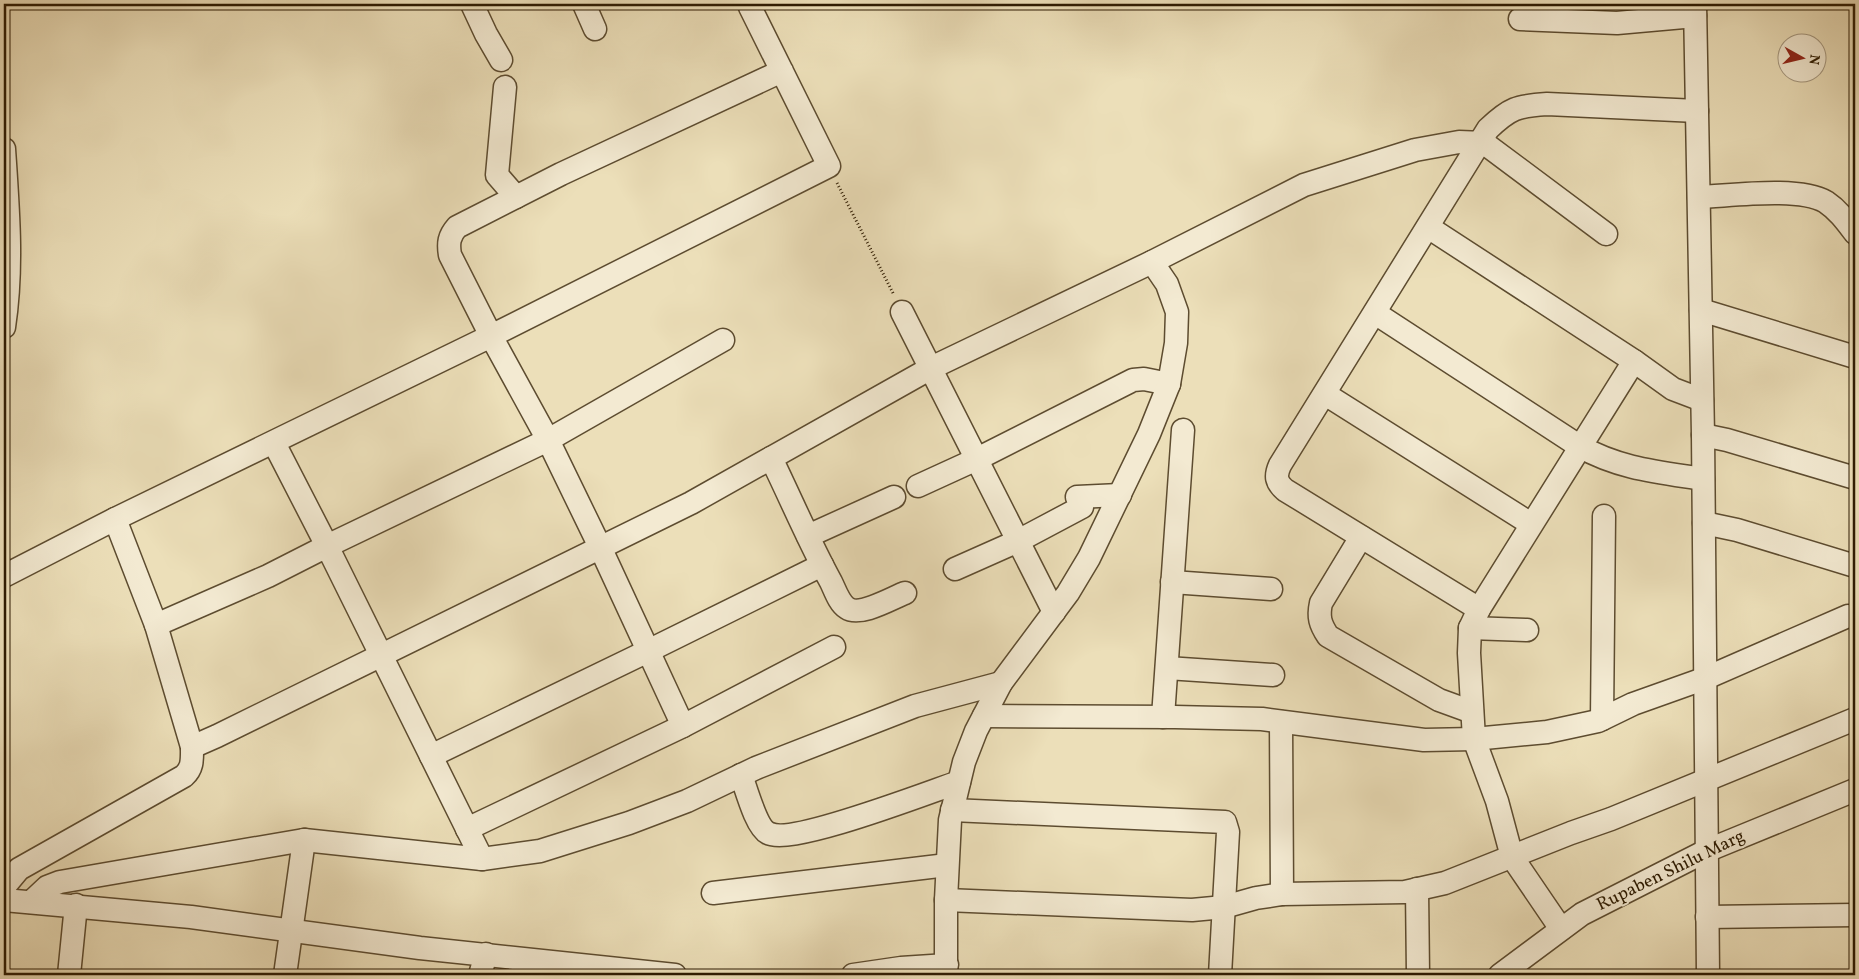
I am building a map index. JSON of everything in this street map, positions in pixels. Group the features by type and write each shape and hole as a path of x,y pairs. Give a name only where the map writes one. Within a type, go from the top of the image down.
{"street":[{"path":"472,4 501,60"},
{"path":"584,4 594,29"},
{"path":"4,576 115,519 491,336 829,166 750,7"},
{"path":"1520,19 1617,22 1695,10 1703,435 1708,975"},
{"path":"683,726 548,440 491,336 450,255 448,243 451,234 457,227 516,197 782,71"},
{"path":"505,87 497,174 516,197"},
{"path":"1527,630 1474,619 1361,537 1285,490 1277,483 1276,474 1488,129 1504,113 1523,105 1547,104 1697,111"},
{"path":"192,747 691,503 931,368 1152,262 1304,185 1415,150 1459,142 1484,143 1606,234"},
{"path":"4,149 9,279 4,327"},
{"path":"1698,197 1792,192 1810,196 1824,201 1836,209 1855,232"},
{"path":"1428,227 1634,361 1673,389 1702,400"},
{"path":"853,975 901,968 947,970 946,900 952,810 964,762 1001,683 1068,593 1089,558 1150,434 1169,384 1176,343 1176,312 1167,284 1152,262"},
{"path":"1701,310 1855,357"},
{"path":"902,312 1054,612"},
{"path":"1375,313 1579,446 1599,457 1618,464 1703,479"},
{"path":"156,625 268,576 548,440 723,340"},
{"path":"1562,929 1512,857 1497,801 1474,739 1469,653 1474,619 1579,446 1634,361"},
{"path":"918,486 977,459 1133,380 1144,379 1169,384"},
{"path":"1325,394 1531,524"},
{"path":"1163,717 1183,430"},
{"path":"1703,435 1735,442 1855,478"},
{"path":"274,442 382,655 482,860"},
{"path":"771,458 822,566 840,600 847,608 856,611 868,608 905,593"},
{"path":"955,569 1018,541 1080,502 1120,494"},
{"path":"808,536 894,497"},
{"path":"1602,719 1604,516"},
{"path":"4,887 19,869 184,776 189,771 192,762 192,747 156,625 115,519"},
{"path":"1704,523 1737,530 1855,566"},
{"path":"1361,537 1321,603 1319,613 1320,624 1328,636 1439,700 1472,712"},
{"path":"431,756 822,566"},
{"path":"1172,582 1271,589"},
{"path":"984,716 1262,719 1424,740 1474,739 1547,732 1602,719 1633,704 1706,678 1848,616"},
{"path":"467,829 683,726 834,647"},
{"path":"1166,668 1273,675"},
{"path":"31,902 47,887 60,882 304,840 482,860 540,851 630,823 688,801 756,768 915,706 1001,683"},
{"path":"946,900 1192,910 1224,907 1256,898 1282,894 1405,892 1445,883 1705,781 1855,719"},
{"path":"1281,722 1282,894"},
{"path":"741,775 761,827 769,834 782,835 827,827 959,782"},
{"name":"Rupaben Shilu Marg","path":"1500,975 1582,914 1706,851 1855,790"},
{"path":"952,810 1225,822 1228,832 1220,975"},
{"path":"285,975 304,840"},
{"path":"713,893 948,865"},
{"path":"1417,889 1418,975"},
{"path":"4,900 191,917 483,965 675,975"},
{"path":"69,975 76,906"},
{"path":"1707,917 1855,915"}],"path":[{"path":"829,166 902,312"}]}
